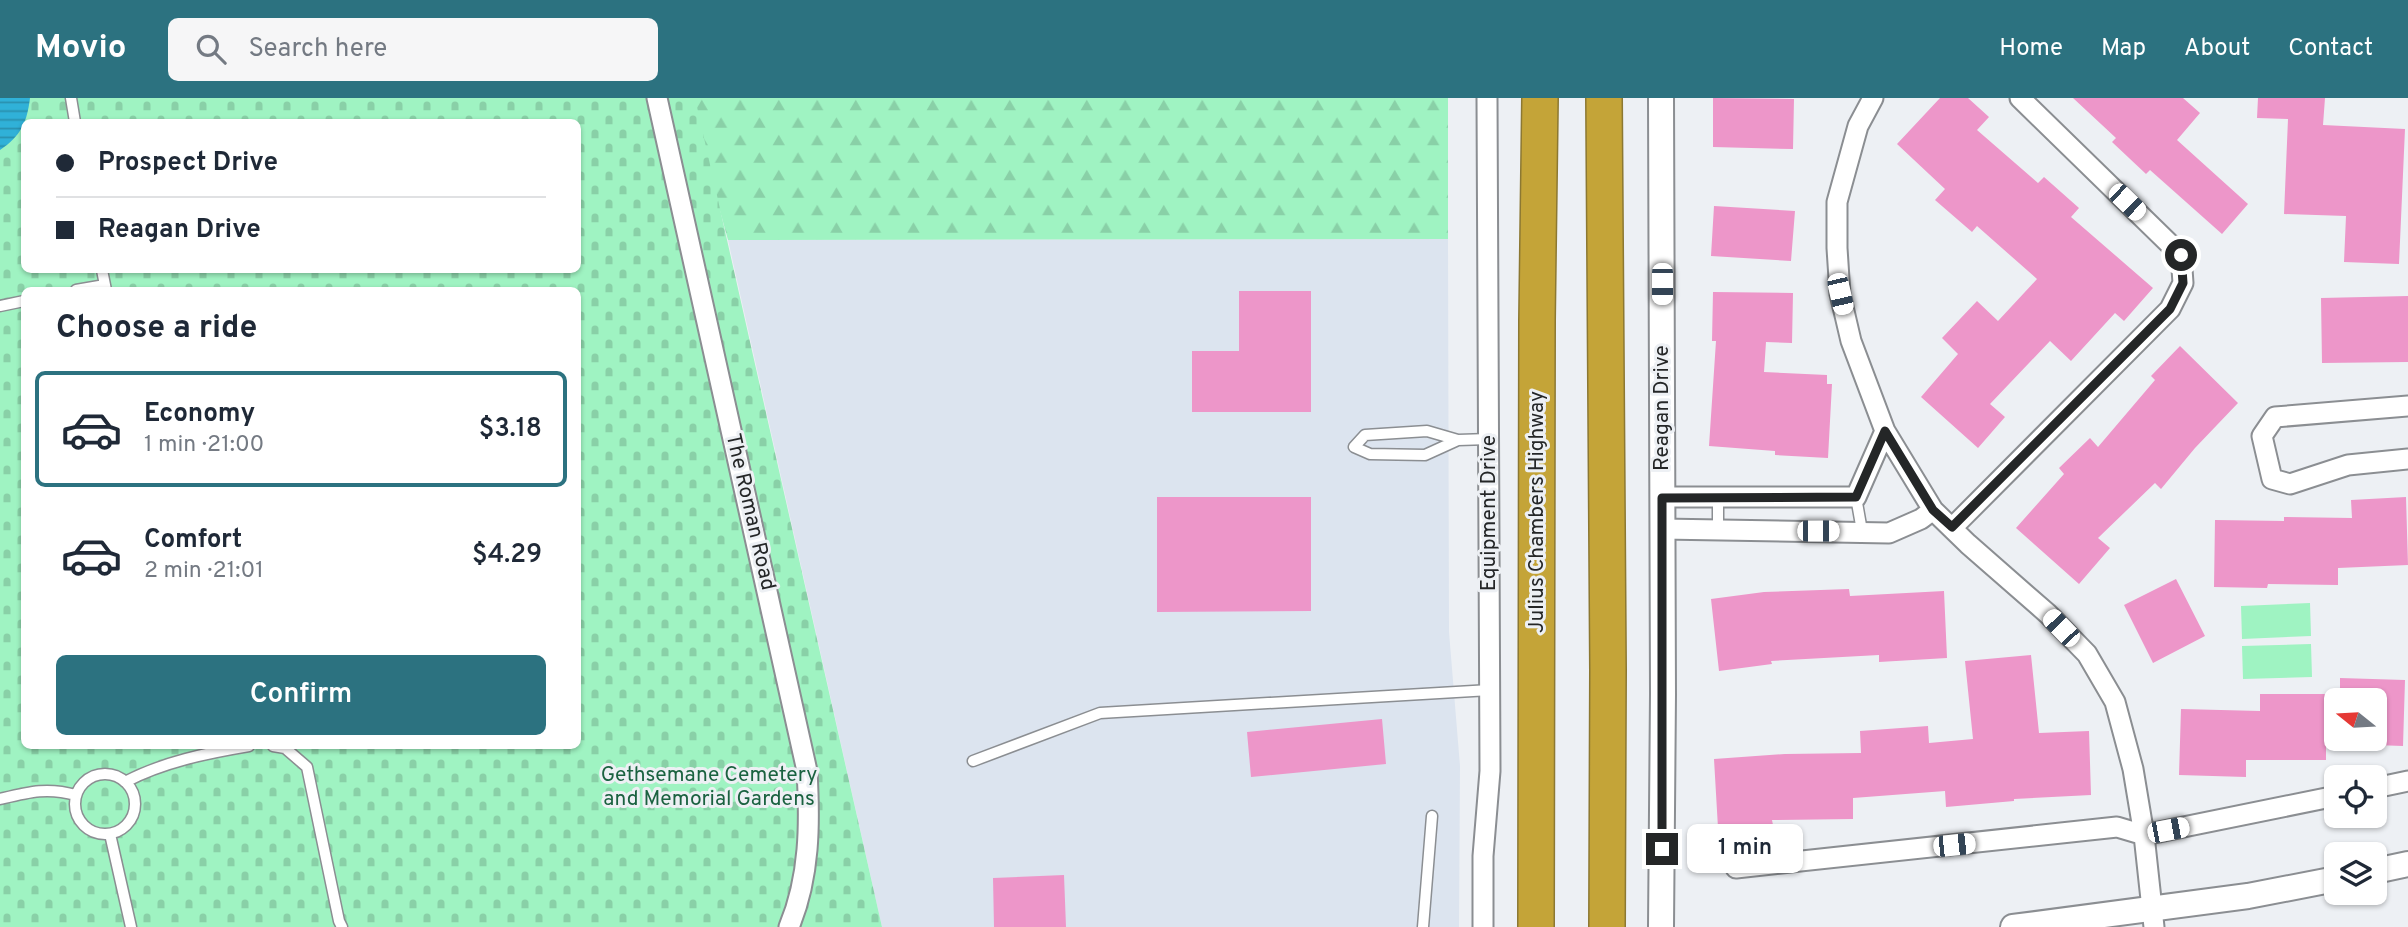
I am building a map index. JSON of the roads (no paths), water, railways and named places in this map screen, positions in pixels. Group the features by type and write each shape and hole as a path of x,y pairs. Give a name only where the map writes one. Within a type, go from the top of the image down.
{"highway":[{"name":"Julius Chambers Highway","path":"1536,927 1540,98"},
{"path":"1604,98 1607,927"}],"street":[{"name":"The Roman Road","path":"657,98 807,771 810,813 807,859 789,927"},
{"name":"Equipment Drive","path":"1483,927 1483,843 1490,771 1487,98"},
{"name":"Reagan Drive","path":"1661,98 1661,927"},
{"path":"1872,98 1858,126 1837,202 1840,294 1851,341 1885,431 1933,510 2048,614 2087,654 2115,702 2133,769 2144,835 2153,918"},
{"path":"1952,527 2170,309 2183,283 2181,255 2020,98"},
{"path":"2408,406 2275,417 2262,436 2272,479 2290,484 2348,465 2408,458"},
{"path":"1662,498 1856,497 1885,431"},
{"path":"1662,529 1889,533 1922,519 1933,510"},
{"path":"2387,785 2408,781"},
{"path":"1736,868 2117,827 2144,835 2324,798"},
{"path":"2387,868 2408,864"},
{"path":"2013,927 2153,918 2324,881"}],"lane":[{"path":"71,98 74,119"},
{"path":"0,306 21,302"},
{"path":"1458,440 1425,455 1370,454 1354,447 1365,435 1427,431 1458,440 1489,439"},
{"path":"1718,497 1718,530"},
{"path":"1856,497 1862,531"},
{"path":"972,761 1100,713 1489,690"},
{"path":"125,782 209,749"},
{"path":"286,749 307,767 342,927"},
{"path":"98,775 108,775 125,782 134,799 132,817 119,830 100,834 82,824 75,805 81,786 98,775"},
{"path":"0,799 40,790 57,790 76,795"},
{"path":"1423,927 1432,816"},
{"path":"110,834 131,927"}],"water":[{"path":"0,98 30,98 25,119 21,119 21,129 0,150"}],"park label":[{"name":"Gethsemane Cemetery and Memorial Gardens","path":"709,787"}]}
